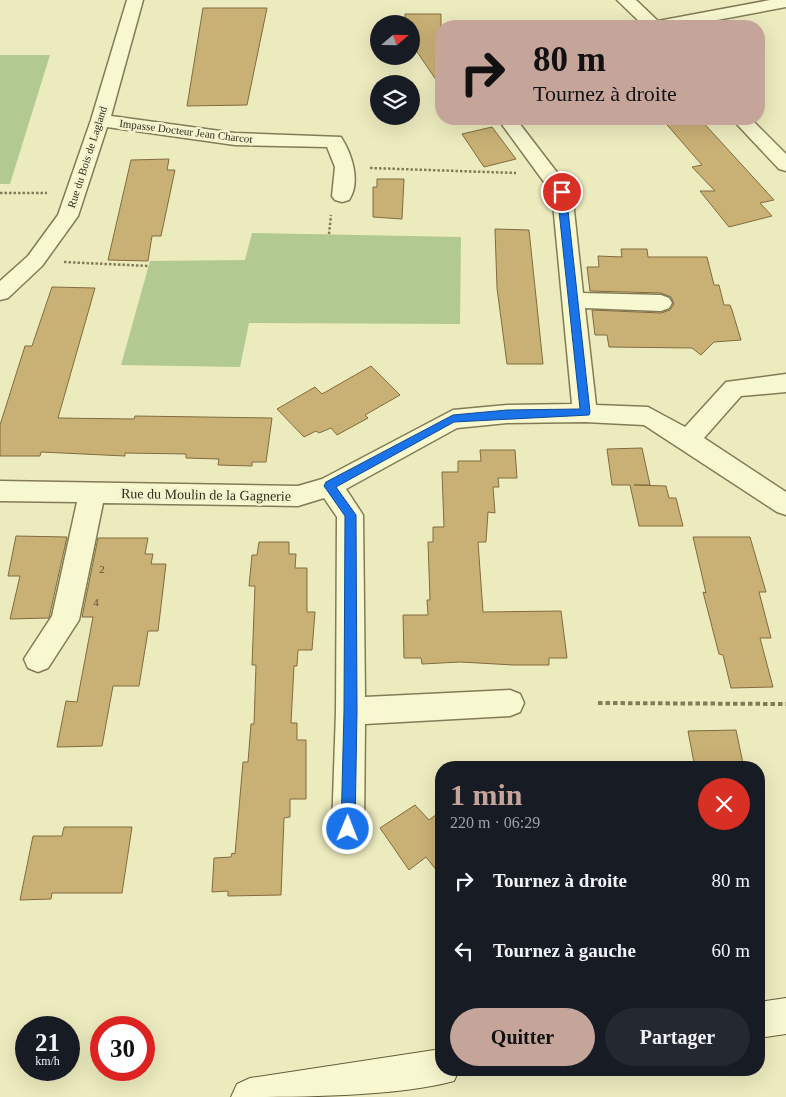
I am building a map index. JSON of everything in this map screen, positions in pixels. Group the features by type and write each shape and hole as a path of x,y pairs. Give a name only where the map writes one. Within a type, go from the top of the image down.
{"street":[{"name":"Rue du Bois de Lagland","path":"0,293 35,261 68,216 100,120 135,0"},
{"path":"625,0 647,20"},
{"path":"692,20 786,2"},
{"name":"Impasse Docteur Jean Charcot","path":"100,120 235,139 334,141 345,168 342,196"},
{"path":"512,125 562,192 575,300 585,412"},
{"path":"747,125 786,165"},
{"path":"575,300 661,303"},
{"path":"688,440 734,388 786,383"},
{"name":"Rue du Moulin de la Gagnerie","path":"0,491 298,496 330,486 453,419 507,414 585,412 648,416 688,440 786,505"},
{"path":"330,486 350,515 351,711 348,829"},
{"path":"38,659 65,620 92,492"},
{"path":"351,711 510,703"},
{"path":"765,1019 786,1016"},
{"path":"250,1097 435,1069"}],"path":[{"path":"345,168 489,173 524,173 545,168"},
{"path":"0,193 76,193"},
{"path":"35,261 149,266"},
{"path":"598,703 786,704"}],"green space":[{"path":"0,55 50,55 10,184 0,184"},
{"path":"252,233 461,237 460,324 249,323 240,367 121,365 150,261 245,260"}],"building":[{"path":"203,8 267,8 247,105 187,106"},
{"path":"405,14 441,14 441,20 435,20 435,78 420,56 420,15"},
{"path":"667,125 705,125 774,200 760,203 772,216 729,227 700,191 715,191 692,167 702,165"},
{"path":"492,127 516,159 484,167 462,134"},
{"path":"169,159 167,170 175,170 161,236 152,236 148,261 108,260 131,160"},
{"path":"377,179 404,179 402,219 373,217 373,187 377,187"},
{"path":"495,229 529,230 543,364 507,364 497,288"},
{"path":"621,249 647,249 648,257 707,257 714,285 719,285 724,305 730,305 741,340 714,342 701,355 692,348 609,347 607,335 595,335 592,310 661,313 670,310 674,304 671,297 661,293 590,291 587,267 599,267 598,256 622,257"},
{"path":"52,287 95,288 58,418 134,419 135,416 272,418 266,462 252,462 252,466 218,465 219,459 186,458 186,454 125,453 125,456 41,452 40,456 0,456 0,425 25,346 32,346"},
{"path":"371,366 400,395 365,415 368,418 337,435 331,428 319,433 316,431 304,437 277,409 315,387 322,394"},
{"path":"642,448 650,485 634,485 666,486 669,498 676,498 683,526 639,526 630,485 612,485 607,449"},
{"path":"480,450 515,450 517,478 498,478 499,487 493,487 495,513 488,512 486,542 478,542 483,612 561,611 567,658 549,658 549,665 460,662 422,664 421,658 404,658 403,615 428,615 427,600 430,600 428,542 433,542 433,527 444,527 442,472 458,472 458,461 481,461"},
{"path":"16,536 67,537 49,618 10,619 20,576 8,576"},
{"path":"693,537 750,537 766,592 759,592 771,638 760,638 773,687 731,688 723,655 719,654 703,592 706,593"},
{"path":"98,538 148,538 145,554 153,554 151,564 166,564 158,631 148,631 139,686 113,686 102,746 57,747 66,701 77,702 93,617 82,617"},
{"path":"259,542 289,542 289,554 296,554 295,568 307,568 307,612 315,612 312,650 298,650 297,666 294,666 291,723 297,723 297,740 306,740 306,799 290,799 290,817 284,818 281,895 228,896 228,891 212,892 214,858 231,857 232,853 235,854 243,762 248,762 251,724 254,724 256,665 252,665 255,586 249,586 252,555 257,555"},
{"path":"736,730 743,761 694,761 688,731"},
{"path":"415,805 429,820 435,816 435,868 426,857 409,870 380,828"},
{"path":"64,827 132,827 122,893 52,893 51,899 20,900 33,836 62,836"}],"route":[{"path":"348,829 351,711 350,515 330,486 453,419 507,414 585,412 575,300 562,192"}]}
